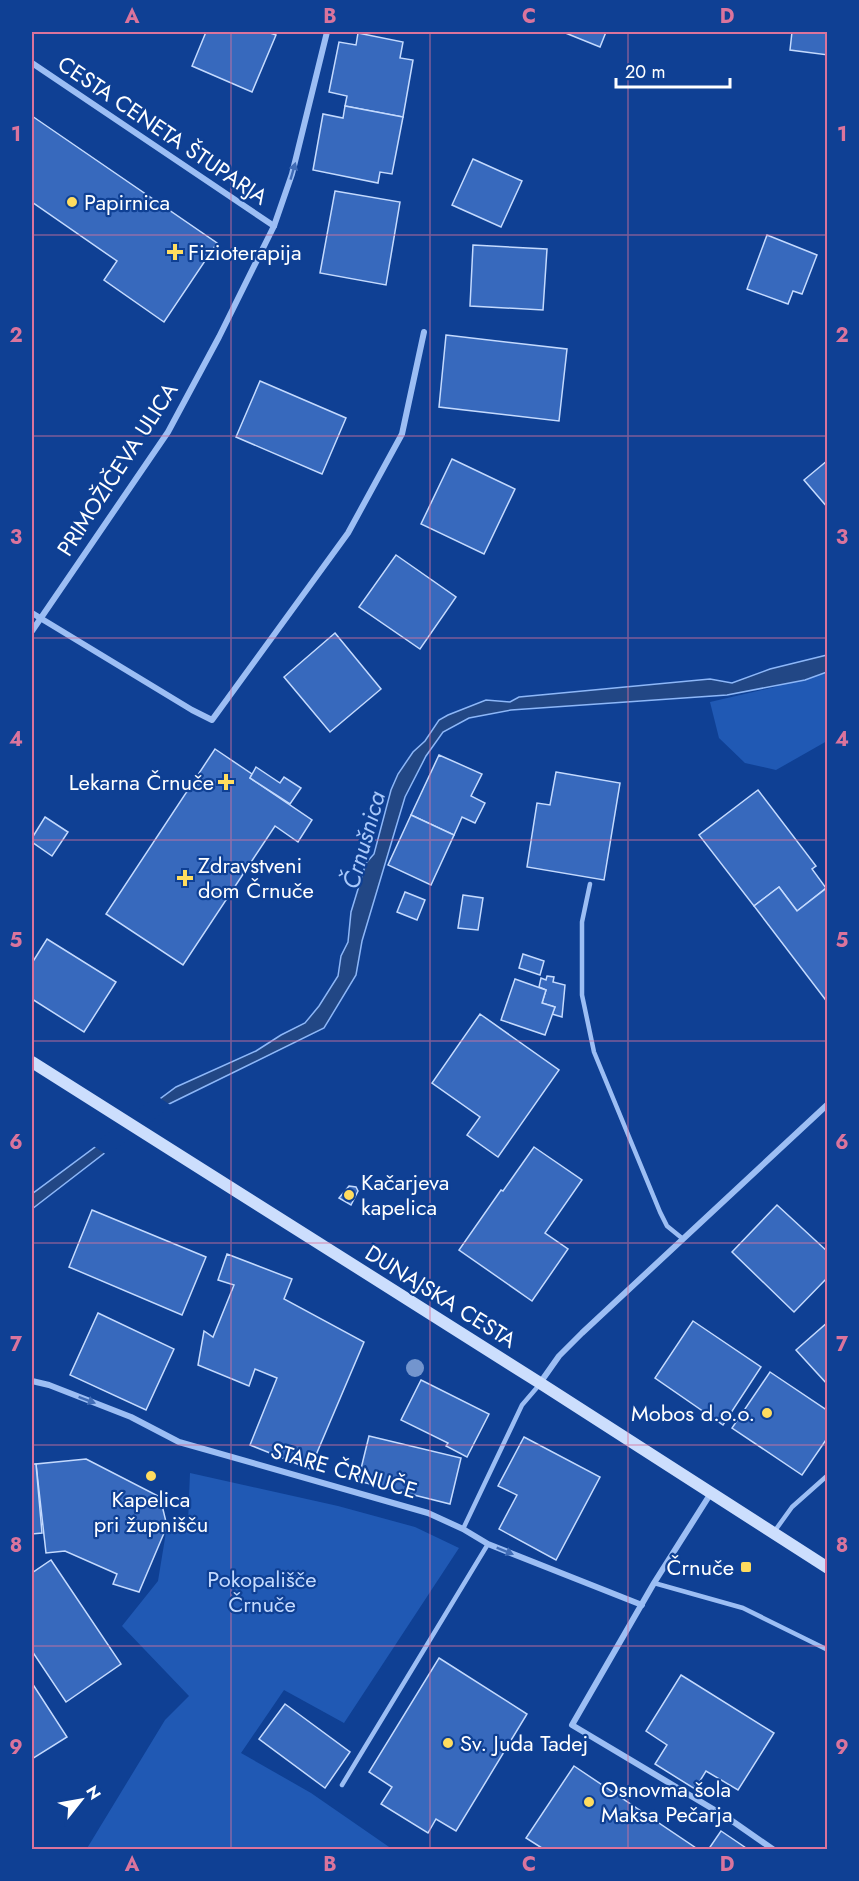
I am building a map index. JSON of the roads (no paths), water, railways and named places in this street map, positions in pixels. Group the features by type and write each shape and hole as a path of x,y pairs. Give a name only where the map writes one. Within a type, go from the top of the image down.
{"main road":[{"name":"DUNAJSKA CESTA","path":"32,1062 828,1568"}],"street":[{"name":"PRIMOŽIČEVA ULICA","path":"32,631 168,432 219,337 274,226 295,163 327,32"},
{"name":"CESTA CENETA ŠTUPARJA","path":"32,63 274,226"},
{"path":"32,613 212,720 348,533 402,434 424,332"},
{"path":"540,1383 567,1348 828,1104"},
{"name":"STARE ČRNUČE","path":"32,1381 49,1385 131,1418 179,1442 428,1513 463,1529 488,1544 642,1605"},
{"path":"711,1493 654,1583 572,1725 728,1818 774,1850"}],"lane":[{"path":"590,884 582,922 582,995 594,1052 660,1212 667,1226 683,1239"},
{"path":"463,1529 522,1406 540,1383"},
{"path":"774,1532 792,1507 828,1475"},
{"path":"342,1785 488,1544"},
{"path":"654,1583 743,1608 828,1650"}],"place":[{"name":"Papirnica","path":"72,202"},
{"name":"Fizioterapija","path":"175,252"},
{"name":"Lekarna Črnuče","path":"226,782"},
{"name":"Zdravstveni dom Črnuče","path":"185,878"},
{"name":"Kačarjeva kapelica","path":"349,1195"},
{"name":"Mobos d.o.o.","path":"767,1413"},
{"name":"Kapelica pri župnišču","path":"151,1476"},
{"name":"Črnuče","path":"746,1567"},
{"name":"Sv. Juda Tadej","path":"448,1743"},
{"name":"Osnovma šola Maksa Pečarja","path":"589,1802"}],"water label":[{"name":"Črnušnica","path":"364,840"}],"park label":[{"name":"Pokopališče Črnuče","path":"262,1592"}]}
